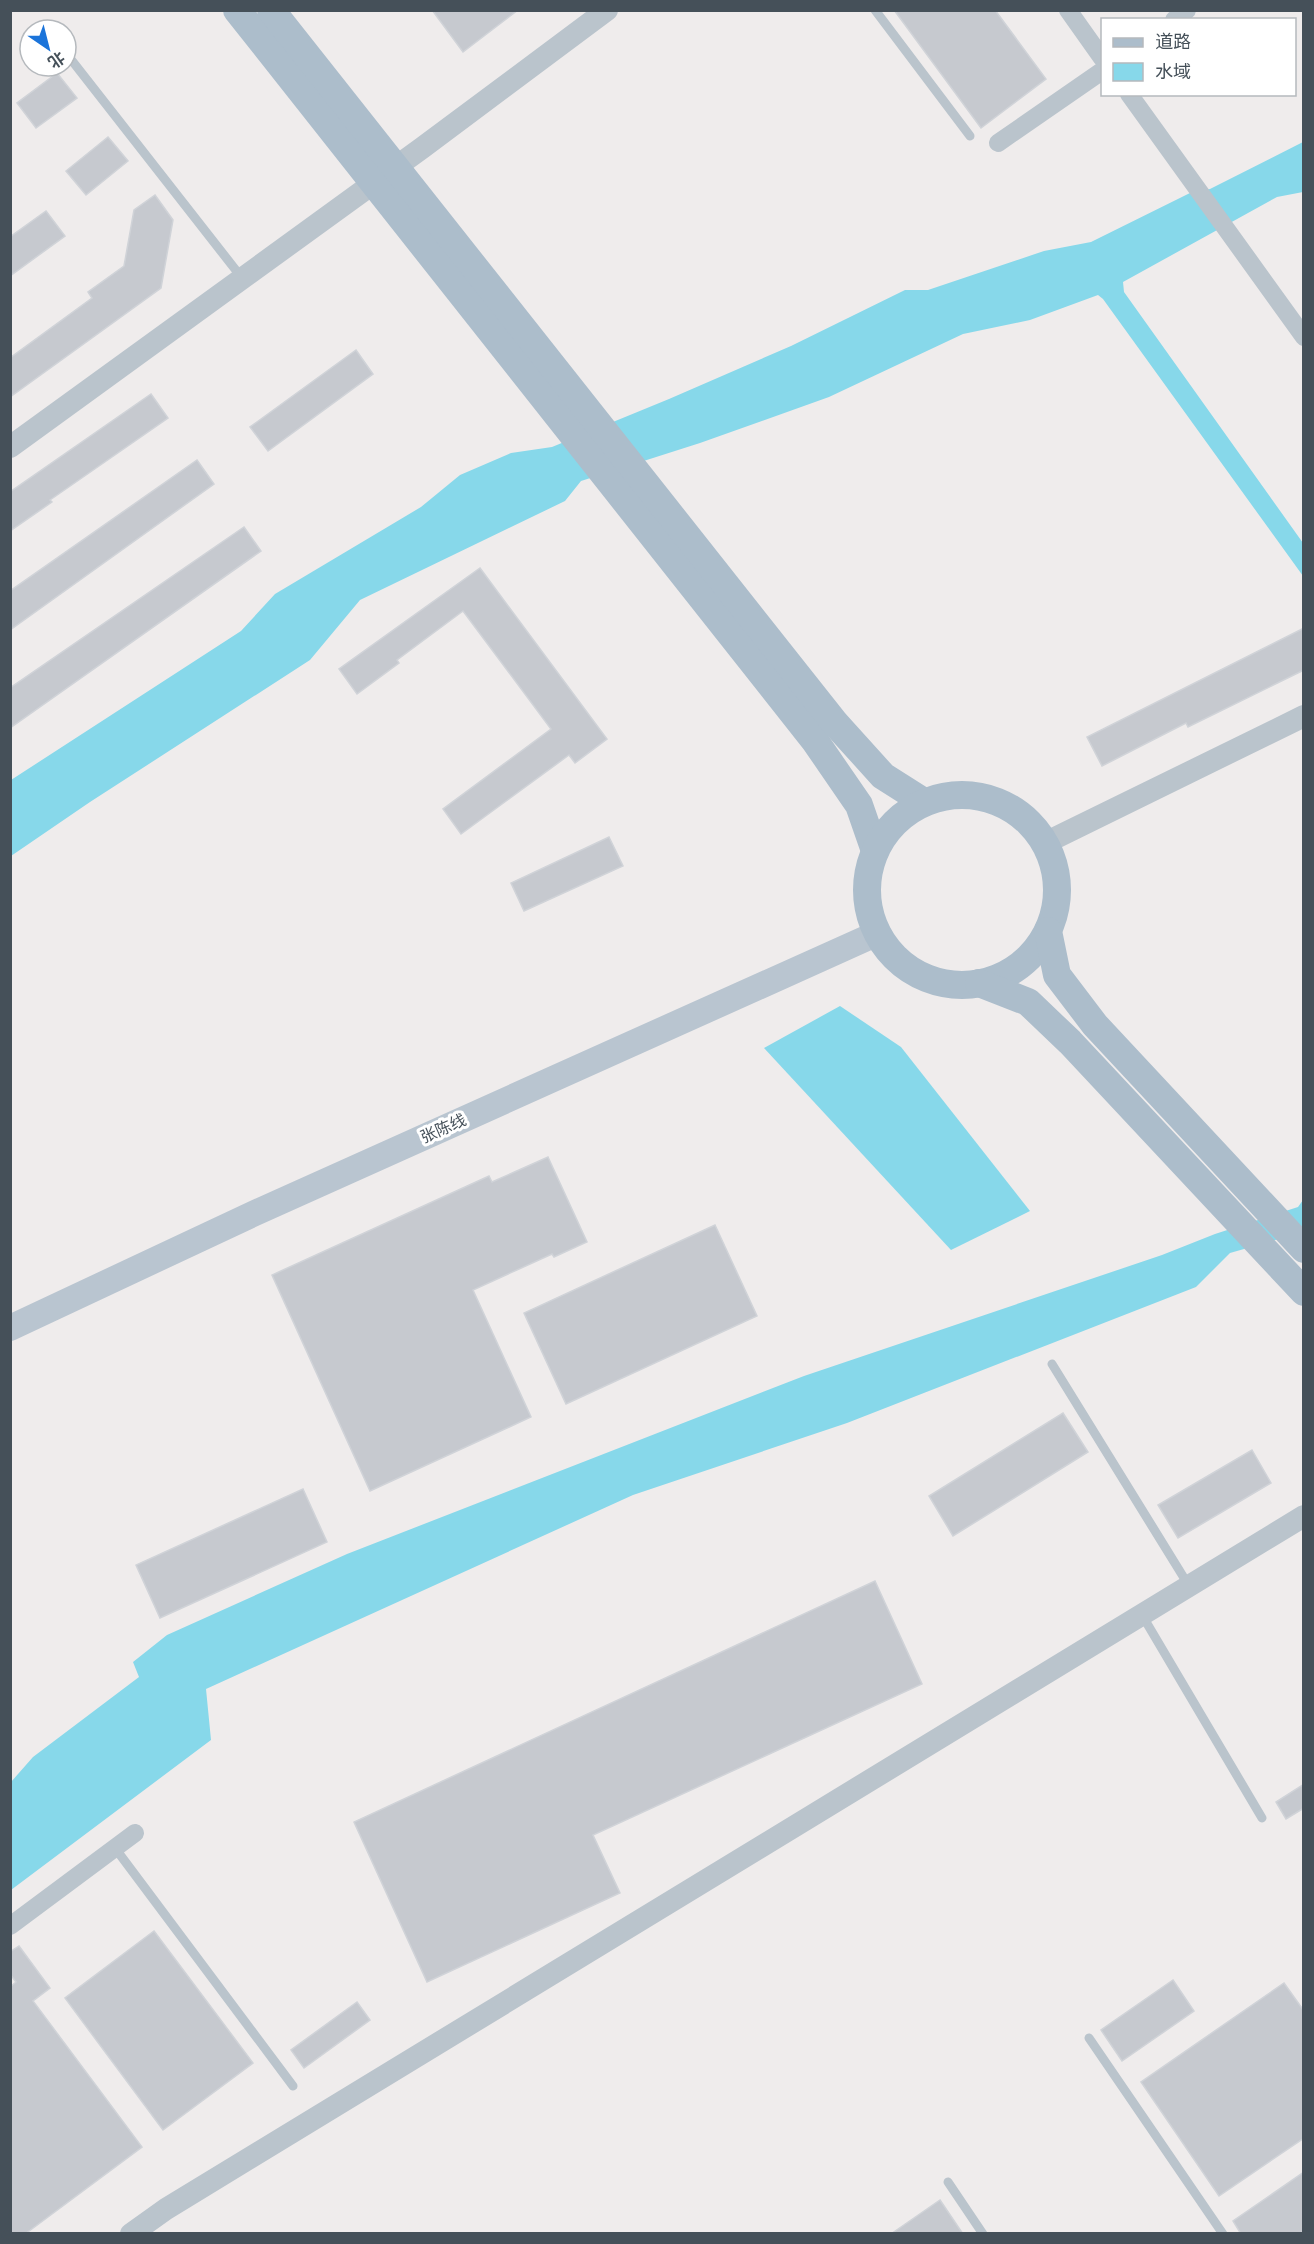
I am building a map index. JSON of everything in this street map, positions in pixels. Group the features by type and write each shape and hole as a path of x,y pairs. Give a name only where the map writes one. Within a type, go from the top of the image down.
{"main road":[{"path":"237,10 588,410 858,751 883,776 924,802"},
{"path":"271,10 384,175 562,422 815,741 859,805 875,851"},
{"path":"956,794 989,798 1011,807 1030,822 1045,843 1053,862 1057,891 1048,931 1029,958 1003,976 979,983 957,985 934,981 908,969 884,946 870,917 866,890 870,863 875,851 897,819 924,802 956,794"},
{"path":"1048,931 1057,975 1095,1025 1304,1250"},
{"name":"张陈线","path":"10,1328 255,1213 878,933"},
{"path":"979,983 1028,1002 1070,1042 1304,1292"}],"street":[{"path":"10,447 607,10"},
{"path":"1068,10 1101,57"},
{"path":"998,143 1101,72"},
{"path":"1130,96 1304,337"},
{"path":"1045,843 1304,716"},
{"path":"131,2234 166,2209 1304,1516"},
{"path":"10,1926 135,1833"}],"lane":[{"path":"875,10 970,136"},
{"path":"78,68 242,278"},
{"path":"1052,1364 1189,1586"},
{"path":"1142,1615 1262,1818"},
{"path":"115,1848 293,2086"},
{"path":"1089,2038 1223,2234"},
{"path":"948,2182 983,2234"}],"water":[{"path":"1303,142 1303,192 1277,197 1123,282 1124,292 1303,543 1303,576 1098,295 1030,320 963,334 829,397 700,443 581,481 565,501 360,600 310,660 90,802 11,856 11,780 241,631 275,594 421,507 460,475 511,453 552,447 669,399 791,346 905,290 928,290 1044,251 1091,242 1192,192 1210,189"},
{"path":"840,1006 901,1047 1030,1211 951,1250 764,1048"},
{"path":"1303,1200 1303,1232 1230,1253 1196,1287 847,1423 633,1495 206,1689 211,1740 11,1890 11,1782 33,1757 139,1677 133,1662 167,1635 347,1554 804,1376 1162,1255 1215,1234 1298,1207"}],"building":[{"path":"432,10 518,10 463,52"},
{"path":"894,10 995,10 1046,79 981,128"},
{"path":"50,78 61,78 77,98 36,128 17,103"},
{"path":"108,137 128,161 86,195 66,171"},
{"path":"155,195 173,220 161,288 10,397 10,358 92,298 88,292 124,266 134,210"},
{"path":"46,211 65,236 10,276 10,237"},
{"path":"356,350 373,374 268,451 250,427"},
{"path":"151,394 168,418 50,500 52,502 10,531 10,492"},
{"path":"197,460 214,484 10,630 10,591"},
{"path":"244,527 261,551 10,728 10,688"},
{"path":"480,568 607,739 575,763 569,755 461,834 443,809 551,729 463,611 397,660 399,663 357,694 339,669"},
{"path":"1304,628 1304,670 1188,727 1186,723 1102,766 1087,737"},
{"path":"609,837 623,866 524,911 511,883"},
{"path":"548,1157 587,1242 554,1257 552,1254 473,1290 531,1417 370,1491 272,1275 489,1176 492,1182"},
{"path":"715,1225 757,1316 566,1404 524,1313"},
{"path":"1063,1413 1088,1452 953,1536 929,1496"},
{"path":"1252,1450 1271,1483 1178,1538 1158,1505"},
{"path":"303,1489 327,1542 160,1618 136,1565"},
{"path":"875,1581 922,1684 593,1835 620,1893 427,1982 354,1822"},
{"path":"1304,1784 1304,1808 1286,1819 1276,1802"},
{"path":"154,1931 253,2063 163,2130 65,1998"},
{"path":"19,1946 50,1988 33,2001 142,2147 25,2234 10,2234 10,1987 16,1982 10,1974 10,1952"},
{"path":"1173,1980 1194,2011 1122,2061 1101,2030"},
{"path":"1284,1983 1304,2011 1304,2138 1219,2196 1141,2082"},
{"path":"357,2002 370,2020 304,2068 291,2050"},
{"path":"1304,2172 1304,2234 1241,2234 1233,2221"},
{"path":"940,2200 963,2234 891,2234"}]}
